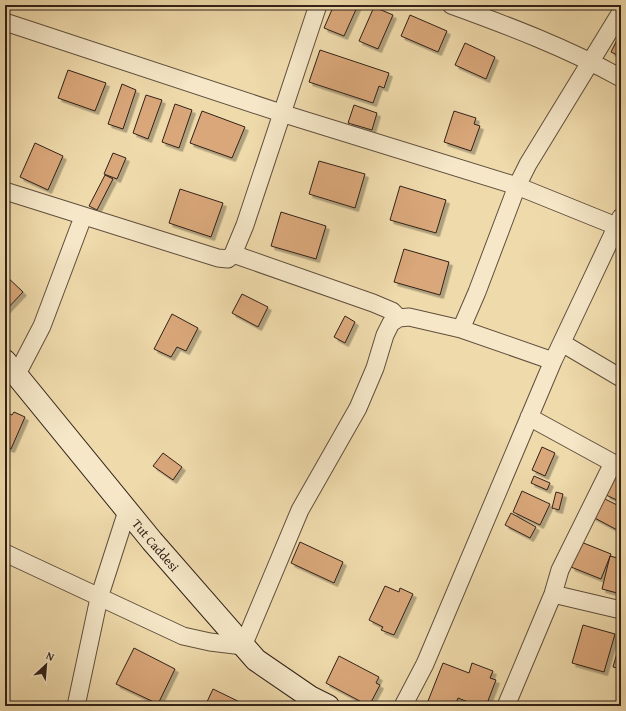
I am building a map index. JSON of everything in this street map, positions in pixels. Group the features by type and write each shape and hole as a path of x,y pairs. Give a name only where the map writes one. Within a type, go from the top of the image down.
{"street":[{"path":"5,191 83,217 218,258 228,258 233,254 245,225 318,5"},
{"path":"451,5 547,41 590,61 621,78"},
{"path":"461,328 477,292 517,186 528,164 621,12"},
{"path":"5,22 281,113 517,186 619,224 553,361 425,664 403,706"},
{"path":"11,367 42,326 83,217"},
{"path":"233,254 373,303 392,311 399,318"},
{"path":"5,554 183,636 210,642 243,646 300,510 358,408 375,368 384,334 392,323 399,318 419,319 461,328 553,361"},
{"path":"562,343 621,378"},
{"name":"Tut Caddesi","path":"11,367 127,511 256,660 310,696 328,706"},
{"path":"506,706 553,594 560,570 613,463 529,416"},
{"path":"76,706 99,598 127,511"},
{"path":"553,594 621,610"}],"building":[{"path":"334,5 358,5 344,36 324,28"},
{"path":"374,7 393,15 378,49 359,41"},
{"path":"410,15 447,31 438,52 401,36"},
{"path":"621,32 621,57 611,52"},
{"path":"465,43 495,57 486,79 455,65"},
{"path":"320,50 389,73 384,88 379,86 373,103 309,82"},
{"path":"68,70 106,83 95,111 58,98"},
{"path":"122,84 136,90 123,129 108,124"},
{"path":"146,95 162,100 148,139 133,133"},
{"path":"175,104 192,110 179,148 162,142"},
{"path":"354,105 377,113 372,130 348,123"},
{"path":"202,111 245,127 232,158 190,143"},
{"path":"454,111 476,118 474,124 480,126 471,151 444,142"},
{"path":"35,143 63,156 48,190 20,177"},
{"path":"113,153 126,158 117,179 104,174"},
{"path":"319,161 365,174 355,208 309,194"},
{"path":"105,175 113,179 97,210 89,206"},
{"path":"400,186 446,200 436,233 390,220"},
{"path":"180,189 223,203 211,237 169,223"},
{"path":"281,212 326,226 316,259 271,246"},
{"path":"404,249 449,262 440,295 394,282"},
{"path":"5,275 23,292 5,311"},
{"path":"242,294 268,307 258,327 232,313"},
{"path":"172,314 198,328 186,351 177,347 171,357 154,349"},
{"path":"345,316 355,322 345,343 334,337"},
{"path":"5,412 12,415 14,412 25,417 11,449 5,447"},
{"path":"542,447 555,453 545,476 532,470"},
{"path":"163,453 182,467 173,480 153,466"},
{"path":"534,476 550,483 547,490 531,483"},
{"path":"615,477 621,480 621,502 606,495"},
{"path":"522,491 550,504 540,525 513,512"},
{"path":"556,492 563,494 559,510 552,508"},
{"path":"601,497 621,507 621,532 591,516"},
{"path":"511,513 536,527 530,538 505,525"},
{"path":"300,542 343,562 334,583 291,563"},
{"path":"581,542 611,554 601,579 571,567"},
{"path":"610,556 621,559 621,594 602,589"},
{"path":"385,586 399,592 400,588 413,594 394,635 381,630 383,627 369,620"},
{"path":"583,625 615,634 604,672 572,663"},
{"path":"621,639 621,669 613,667"},
{"path":"134,648 175,669 158,704 116,684"},
{"path":"339,656 379,677 376,683 380,685 369,706 326,683"},
{"path":"443,663 469,673 472,663 493,671 490,678 496,680 486,706 478,706 458,698 455,706 442,706 428,701"},
{"path":"213,689 248,706 205,706"}]}
